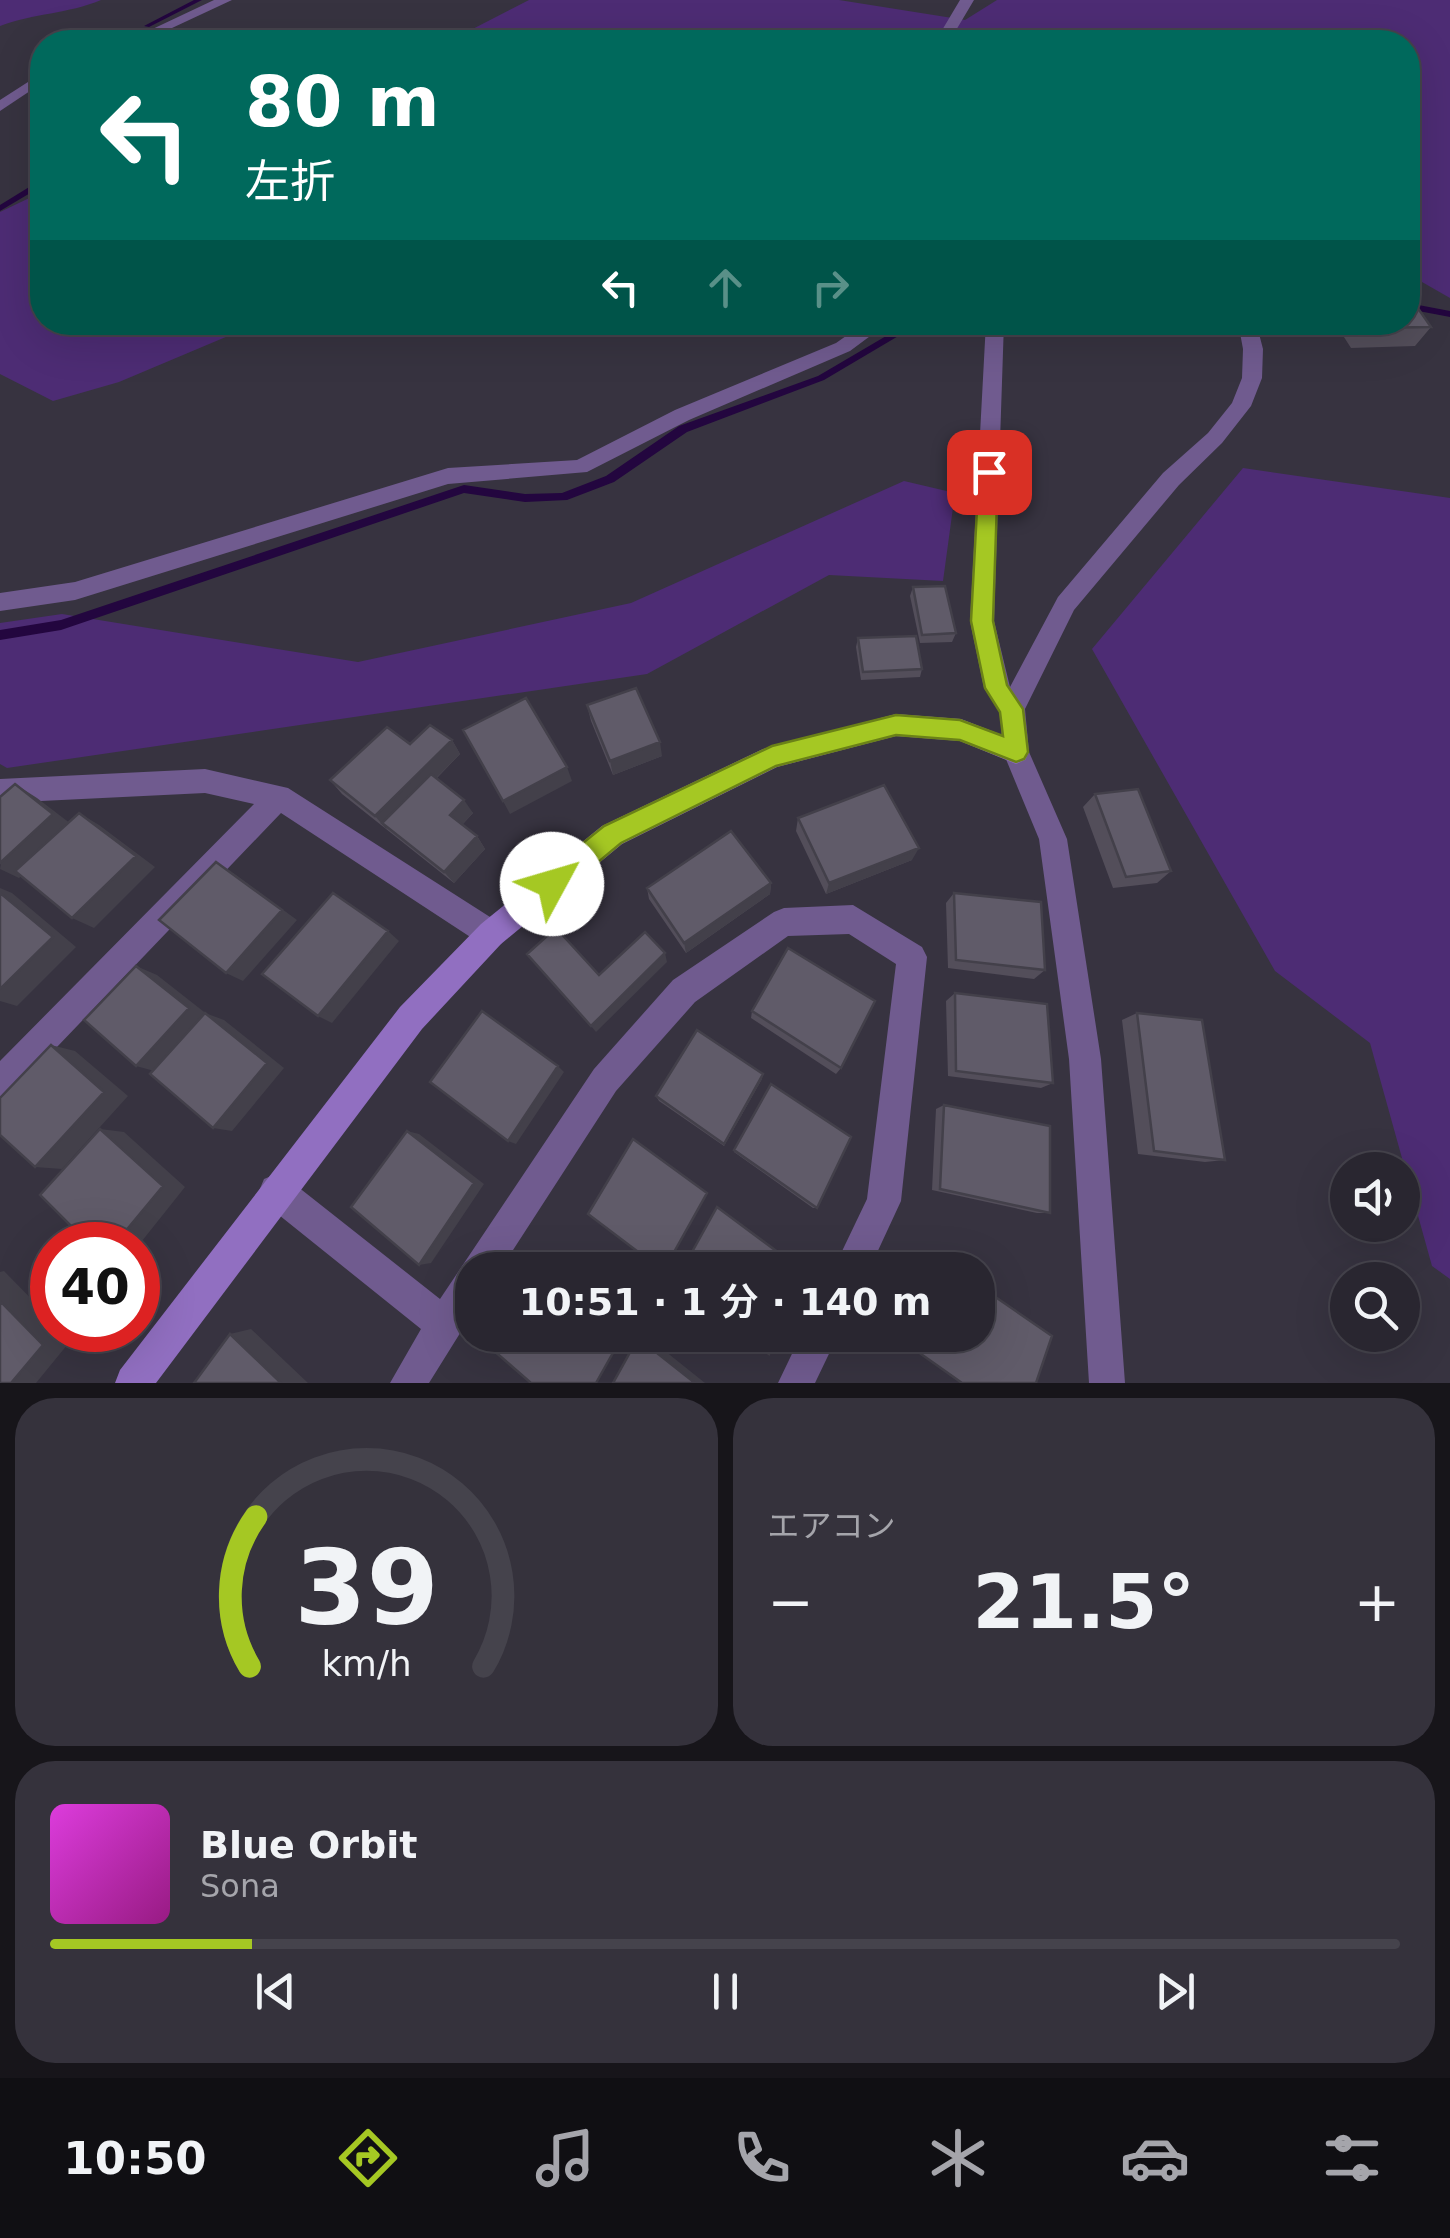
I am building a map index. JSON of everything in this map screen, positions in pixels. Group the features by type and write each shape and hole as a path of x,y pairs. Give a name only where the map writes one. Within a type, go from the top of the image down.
{"street":[{"path":"159,30 225,0"},
{"path":"946,30 964,10 967,0"},
{"path":"0,107 30,86"},
{"path":"0,602 75,591 448,476 580,467 682,415 843,347 861,335"},
{"path":"994,335 982,621 996,688 1012,709 1016,752 1053,840 1084,1059 1108,1383"},
{"path":"1012,709 1066,604 1171,479 1242,406 1252,378 1250,335"},
{"path":"133,1383 411,1018 491,934 612,834 772,757 896,725 960,730 1016,752"},
{"path":"0,792 205,780 279,797 491,934"},
{"path":"0,1084 279,797"},
{"path":"492,1252 606,1080 684,991 784,922 852,919 912,956 884,1201 860,1252"},
{"path":"276,1191 444,1325"},
{"path":"408,1383 455,1308"},
{"path":"796,1383 812,1352"}],"shaded area":[{"path":"0,0 101,0 0,26"},
{"path":"529,0 839,0 965,20 997,0 1450,0 1450,298 1420,281 1420,30 471,30"},
{"path":"30,198 30,335 231,335 119,382 53,401 0,374 0,212"},
{"path":"1243,468 1450,498 1450,1279 1432,1266 1420,1223 1420,1152 1400,1152 1370,1043 1275,971 1092,649"},
{"path":"904,481 955,493 943,581 829,575 647,674 7,768 0,764 0,623 62,614 358,662 631,603"}],"building":[{"path":"1420,311 1431,327 1420,327"},
{"path":"945,586 956,633 922,635 913,587"},
{"path":"916,636 922,669 863,672 858,638"},
{"path":"636,688 660,742 610,761 587,705"},
{"path":"526,698 567,767 503,801 463,730"},
{"path":"430,725 452,740 375,816 330,780 387,727 410,744"},
{"path":"431,774 464,800 450,815 477,836 444,872 382,823"},
{"path":"15,784 53,814 0,863 0,797"},
{"path":"884,785 919,848 829,883 798,818"},
{"path":"1138,789 1171,871 1126,877 1095,794"},
{"path":"79,813 136,856 72,918 15,871"},
{"path":"731,831 771,883 684,943 647,888"},
{"path":"216,862 282,910 226,973 159,920"},
{"path":"0,893 53,937 0,989"},
{"path":"333,893 388,931 318,1016 262,974"},
{"path":"954,893 1041,902 1045,970 956,960"},
{"path":"556,928 599,975 645,932 665,953 591,1026 527,954"},
{"path":"788,948 875,1001 841,1068 752,1011"},
{"path":"136,966 189,1008 136,1066 84,1020"},
{"path":"955,993 1047,1004 1053,1083 956,1071"},
{"path":"482,1011 558,1066 508,1141 430,1082"},
{"path":"205,1013 267,1063 213,1128 150,1074"},
{"path":"1137,1013 1202,1020 1225,1160 1154,1151"},
{"path":"697,1030 763,1074 724,1144 656,1096"},
{"path":"51,1045 104,1092 35,1167 0,1135 0,1098"},
{"path":"771,1084 851,1137 817,1208 734,1150"},
{"path":"944,1105 1050,1126 1050,1213 940,1189"},
{"path":"100,1129 163,1186 133,1222 67,1222 40,1195"},
{"path":"407,1131 474,1183 419,1265 351,1207"},
{"path":"633,1139 707,1193 674,1252 638,1252 588,1214"},
{"path":"717,1207 778,1252 692,1252"},
{"path":"995,1297 1052,1336 1036,1383 962,1383 921,1354 995,1352"},
{"path":"0,1301 30,1332 30,1352 37,1352 11,1383 0,1383"},
{"path":"230,1334 281,1383 194,1383"},
{"path":"495,1352 613,1352 596,1383 531,1383"},
{"path":"630,1352 656,1352 695,1383 613,1383"}],"waterway":[{"path":"147,26 199,0"},
{"path":"0,209 30,190"},
{"path":"1420,308 1450,314"},
{"path":"0,635 61,625 464,489 525,498 563,497 610,479 683,429 821,378 895,335"}],"route":[{"path":"552,884 612,834 772,757 896,725 960,730 1016,752 1012,709 996,688 982,621 989,472"}]}
